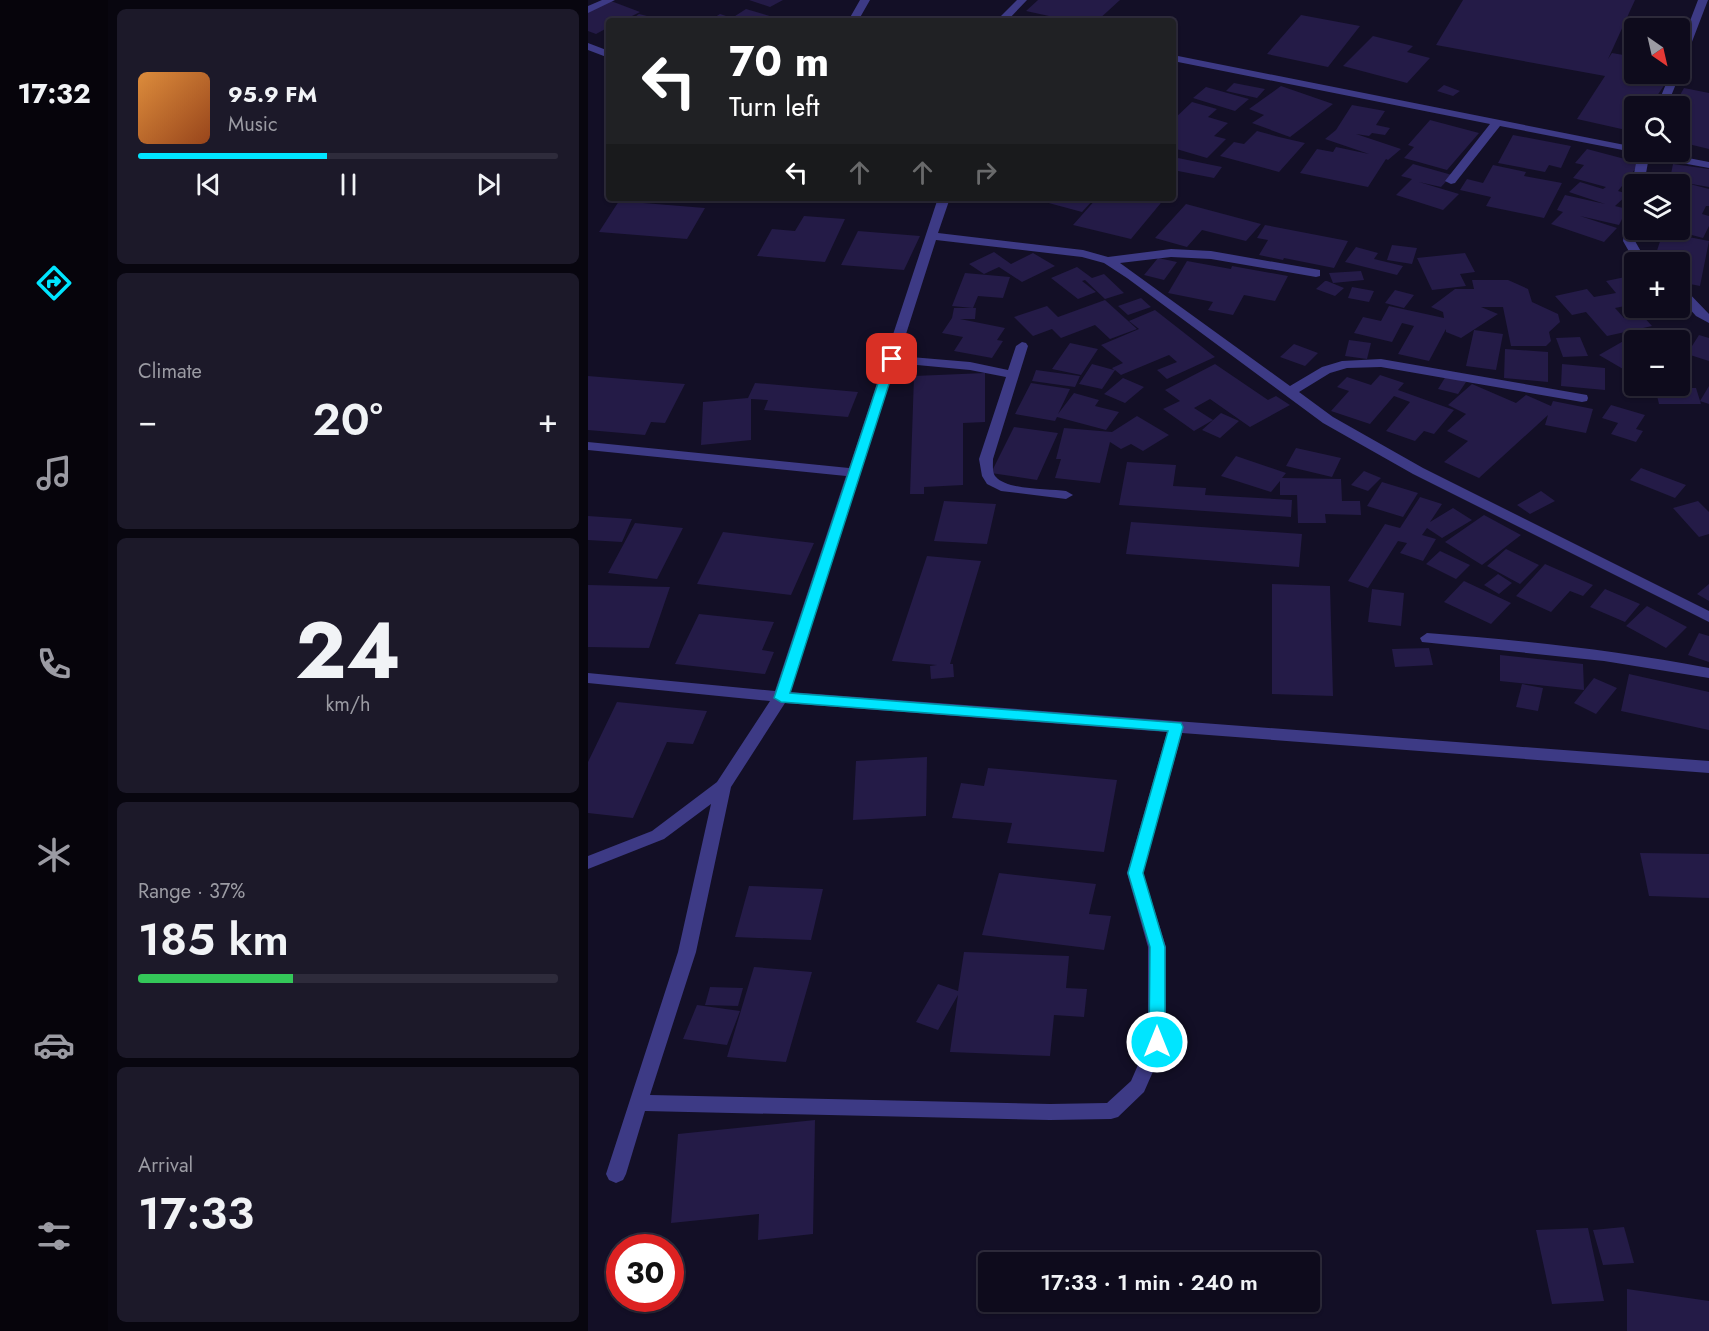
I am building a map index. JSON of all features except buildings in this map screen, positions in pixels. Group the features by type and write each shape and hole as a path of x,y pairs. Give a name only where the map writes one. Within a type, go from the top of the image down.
{"street":[{"path":"588,10 610,0"},
{"path":"855,18 864,0"},
{"path":"1004,18 1022,0"},
{"path":"1690,34 1703,0"},
{"path":"588,46 606,54"},
{"path":"1176,59 1624,148"},
{"path":"1451,181 1498,122"},
{"path":"1690,161 1709,165"},
{"path":"588,863 658,835 723,786 781,698 943,201"},
{"path":"932,236 1083,254 1108,261 1131,275 1328,420 1418,471 1709,617"},
{"path":"1108,261 1171,253 1210,255 1316,273"},
{"path":"1690,302 1709,320"},
{"path":"1022,346 986,459 986,471 994,483 1010,488 1066,495"},
{"path":"892,359 970,366 1012,375"},
{"path":"1290,392 1326,370 1346,364 1381,363 1582,398"},
{"path":"588,446 855,473"},
{"path":"1427,638 1551,647 1645,660 1709,673"},
{"path":"588,678 781,698 1709,767"},
{"path":"639,1103 1050,1112 1112,1111 1138,1086 1157,1042 1157,947 1135,873 1176,727"},
{"path":"616,1174 687,952 723,786"}],"route":[{"path":"892,359 781,698 1176,727 1135,873 1157,947 1157,1042"}]}
